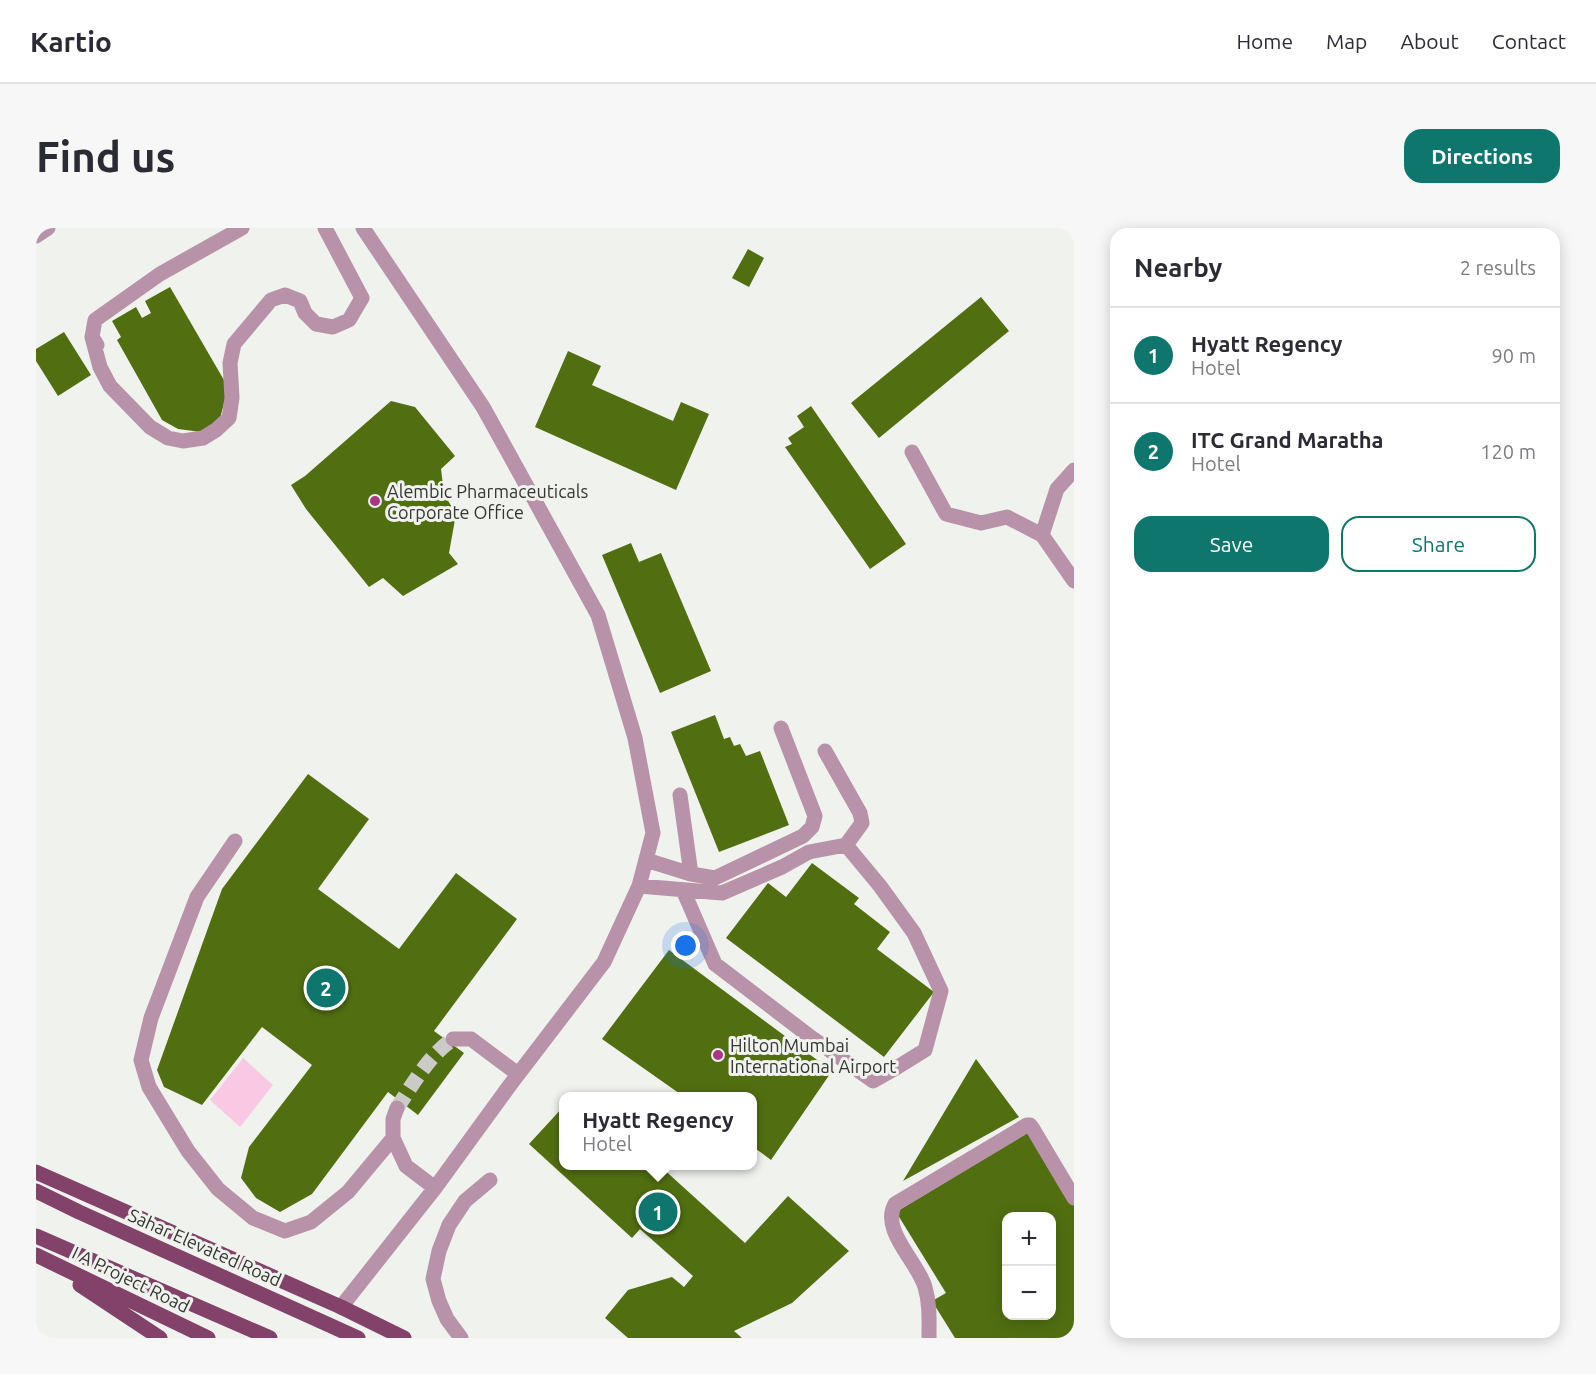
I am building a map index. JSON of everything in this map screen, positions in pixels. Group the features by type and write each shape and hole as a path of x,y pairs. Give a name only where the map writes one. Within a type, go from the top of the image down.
{"main road":[{"path":"36,1172 341,1307 404,1338"},
{"name":"Sahar Elevated Road","path":"36,1191 358,1338"},
{"path":"36,1236 270,1338"},
{"path":"36,1256 160,1338"},
{"name":"I A Project Road","path":"36,1256 208,1338"}],"street":[{"path":"36,236 48,228"},
{"path":"242,228 160,274 95,320 92,337 100,367 110,386 150,427 168,438 183,441 203,438 229,418 232,398 230,363 234,344 271,300 285,295 300,302 305,313 316,324 333,327 349,320 362,298 325,228"},
{"path":"341,1307 435,1188 518,1074 604,962 639,886 653,833 635,738 598,615 483,407 363,228"},
{"path":"92,337 120,384"},
{"path":"912,452 946,514 981,523 1007,517 1042,535 1074,581"},
{"path":"1042,535 1057,489 1074,470"},
{"path":"646,860 691,874 715,878 803,836 812,827 815,816 781,728"},
{"path":"639,886 722,892 782,867 809,852 846,845 862,823 860,813 825,751"},
{"path":"680,795 691,874"},
{"path":"235,841 197,897 151,1018 141,1060 149,1087 188,1151 218,1189 253,1218 285,1231 311,1222 348,1192 393,1138"},
{"path":"683,890 715,964 873,1081 925,1050 941,991 915,933 846,845"},
{"path":"453,1039 471,1040 518,1074"},
{"path":"397,1108 393,1119 393,1138 406,1166 435,1188"},
{"path":"929,1338 929,1311 925,1285 894,1231 891,1211 895,1204 1027,1125 1033,1128 1074,1197"},
{"path":"462,1338 447,1319 433,1279 439,1251 449,1224 465,1201 490,1180"}],"shaded area":[{"path":"243,1058 273,1085 240,1127 210,1100"}],"building":[{"path":"748,249 764,258 749,287 732,278"},
{"path":"170,287 228,387 220,419 201,432 178,429 162,420 117,340 121,337 112,321 136,307 142,318 151,313 145,301"},
{"path":"981,297 1009,331 879,438 851,403"},
{"path":"64,332 91,375 58,396 36,361 36,349"},
{"path":"568,351 601,366 592,385 673,421 681,402 709,414 676,490 535,427"},
{"name":"Alembic Pharmaceuticals Corporate Office","path":"391,401 415,407 455,456 441,469 444,494 456,514 449,553 458,564 403,596 383,578 369,587 306,509 291,485 305,476"},
{"path":"811,406 906,544 870,569 785,447 792,444 788,438 804,427 797,416"},
{"path":"631,543 639,562 661,553 711,671 660,693 602,555"},
{"path":"715,715 724,739 730,737 734,746 740,744 746,756 760,751 789,825 719,852 671,732"},
{"path":"308,774 369,819 318,889 399,949 456,873 517,919 434,1031 464,1053 418,1115 388,1092 312,1194 280,1212 256,1198 241,1178 249,1147 312,1065 262,1027 202,1105 164,1087 157,1070 222,889"},
{"path":"812,863 859,898 854,904 890,932 877,949 934,992 884,1057 726,938 768,883 786,897"},
{"name":"Hilton Mumbai International Airport","path":"669,950 832,1071 771,1160 757,1150 757,1092 677,1092 602,1039"},
{"path":"976,1059 1019,1117 903,1181"},
{"path":"559,1111 559,1170 664,1170 745,1243 788,1196 849,1251 792,1303 734,1331 742,1338 628,1338 605,1318 628,1290 672,1277 684,1287 693,1276 640,1229 632,1238 529,1144"},
{"path":"1030,1131 1074,1202 1074,1338 955,1338 932,1301 946,1293 896,1212"}],"tunnel":[{"path":"397,1108 436,1053 453,1039"}],"place":[{"name":"Alembic Pharmaceuticals Corporate Office","path":"375,501"},
{"name":"ITC Grand Maratha","path":"326,988"},
{"name":"Hilton Mumbai International Airport","path":"718,1055"},
{"name":"Hyatt Regency","path":"658,1212"}]}
